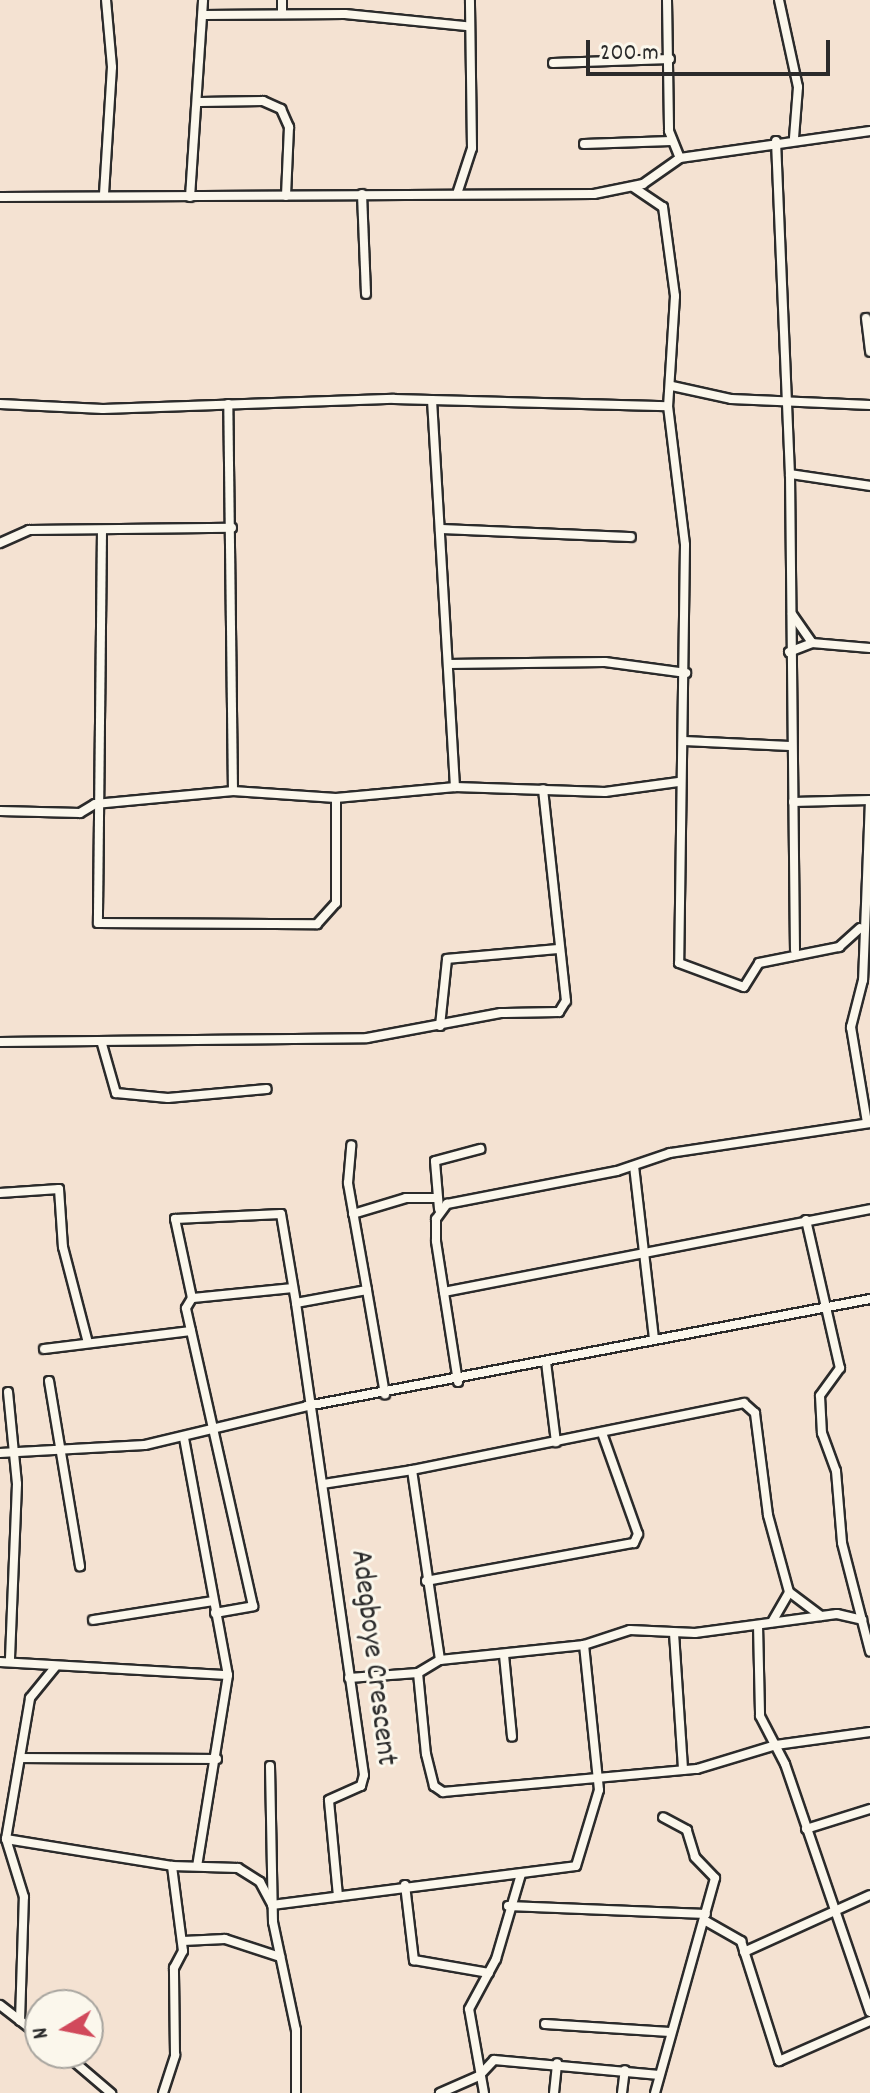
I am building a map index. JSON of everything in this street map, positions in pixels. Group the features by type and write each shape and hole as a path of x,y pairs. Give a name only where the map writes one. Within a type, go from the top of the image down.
{"street":[{"path":"104,194 112,67 106,0"},
{"path":"190,197 200,102 203,0"},
{"path":"282,0 282,14"},
{"path":"457,194 472,148 466,26 470,0"},
{"path":"667,0 671,141 680,158"},
{"path":"779,0 798,87 794,138"},
{"path":"204,15 282,14 466,26"},
{"path":"553,63 670,59"},
{"path":"200,102 263,101 281,109 289,127 286,196"},
{"path":"0,197 457,194 633,187 655,177 680,158 794,138 870,131"},
{"path":"584,144 671,141"},
{"path":"776,141 783,400 790,474 792,614 789,652 795,950"},
{"path":"655,177 656,197 666,220 675,296 672,386 668,406 685,545 686,673 678,782 683,970 744,987 751,985 754,966 795,950 839,947 860,928"},
{"path":"633,187 656,197"},
{"path":"362,194 366,294"},
{"path":"866,318 870,352"},
{"path":"672,386 783,400 870,405"},
{"path":"0,404 432,400 668,406"},
{"path":"432,400 455,787"},
{"path":"228,404 233,791"},
{"path":"790,474 870,486"},
{"path":"0,543 29,530 232,528"},
{"path":"440,529 631,537"},
{"path":"102,531 95,912 103,927 317,924 336,903 336,798"},
{"path":"792,614 812,643"},
{"path":"789,652 812,643 870,648"},
{"path":"448,664 605,662 686,673"},
{"path":"683,741 791,746"},
{"path":"0,811 80,813 95,804 233,791 336,798 455,787 605,792 678,782"},
{"path":"0,1042 102,1044 367,1038 501,1013 559,1012 566,1001 543,789"},
{"path":"439,1209 634,1166 670,1153 868,1123 851,1027 863,980 860,928 870,800 793,802"},
{"path":"440,1026 447,959 560,949"},
{"path":"102,1044 116,1093 168,1098 267,1089"},
{"path":"351,1145 353,1214 385,1394"},
{"path":"458,1382 444,1292 435,1161 480,1149"},
{"path":"634,1166 654,1338"},
{"path":"0,1193 59,1189 63,1247 88,1343"},
{"path":"353,1214 406,1198 437,1198"},
{"path":"444,1292 870,1209"},
{"name":"Adegboye Crescent","path":"192,1298 175,1219 281,1214 364,1775 361,1786 329,1800 338,1896"},
{"path":"806,1220 823,1304 835,1328 840,1368 820,1396 822,1433 836,1471 842,1543 869,1646"},
{"path":"215,1613 253,1606 191,1331 192,1298 292,1288"},
{"path":"296,1303 367,1290"},
{"path":"0,1453 184,1438 307,1406 458,1382 654,1338 823,1304 870,1299"},
{"path":"44,1349 191,1331"},
{"path":"546,1362 556,1442"},
{"path":"49,1381 80,1566"},
{"path":"8,1392 16,1453 5,1662 228,1675"},
{"path":"323,1484 752,1406 789,1592 772,1622"},
{"path":"426,1581 634,1543 638,1534 602,1433"},
{"path":"184,1438 228,1675 217,1759 197,1866"},
{"path":"412,1470 440,1660"},
{"path":"789,1592 821,1616"},
{"path":"93,1620 213,1601"},
{"path":"349,1678 418,1673 440,1660 584,1645 630,1630 674,1633 821,1616 862,1620"},
{"path":"758,1625 758,1706 776,1745 870,2012"},
{"path":"674,1633 683,1770"},
{"path":"272,1905 405,1885 576,1866 598,1780 584,1645"},
{"path":"504,1655 512,1737"},
{"path":"20,2021 24,1897 6,1839 30,1698 56,1666"},
{"path":"418,1673 421,1731 438,1790 598,1780 683,1770 776,1745 870,1732"},
{"path":"20,1758 217,1759"},
{"path":"270,1766 272,1905 296,2030 296,2093"},
{"path":"806,1829 870,1809"},
{"path":"655,2093 705,1917 714,1873 695,1857 687,1830 663,1817"},
{"path":"6,1839 172,1866 197,1866 250,1874 272,1905"},
{"path":"163,2093 175,2055 174,1968 183,1941 172,1866"},
{"path":"484,2093 469,2009 489,1973 508,1906 521,1874"},
{"path":"405,1885 414,1960 489,1973"},
{"path":"744,1952 831,1908 870,1895"},
{"path":"508,1906 705,1917 733,1932 744,1952 779,2061 870,2021"},
{"path":"183,1941 225,1939 280,1957"},
{"path":"0,2005 24,2024"},
{"path":"545,2024 670,2032"},
{"path":"440,2093 479,2076 494,2060 557,2063 659,2075"},
{"path":"554,2093 557,2063"},
{"path":"83,2069 111,2093"},
{"path":"622,2093 625,2070"}]}
